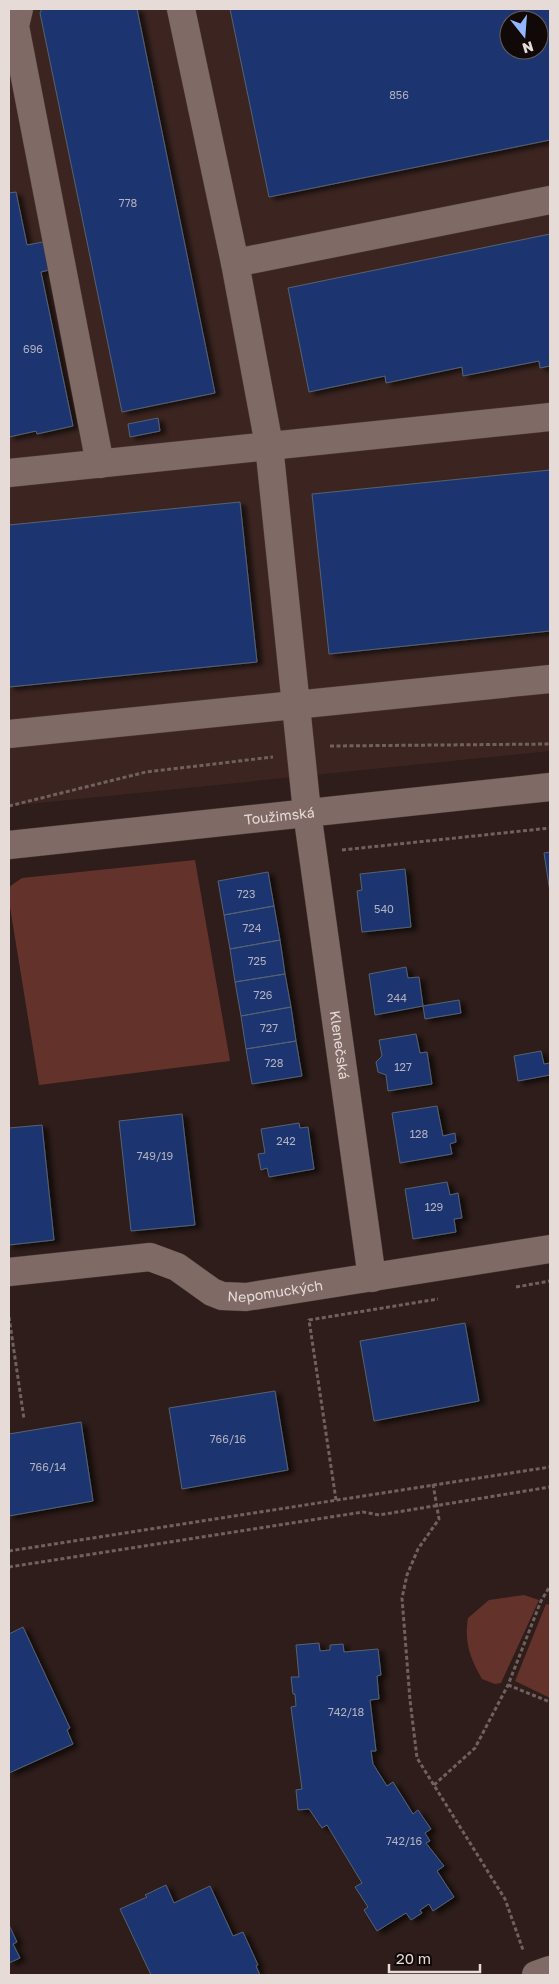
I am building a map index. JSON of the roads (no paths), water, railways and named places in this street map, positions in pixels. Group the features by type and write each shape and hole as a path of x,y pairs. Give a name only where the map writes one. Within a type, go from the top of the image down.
{"street":[{"name":"Klenečská","path":"181,9 235,263 269,445 307,812 372,1278"},
{"path":"14,21 100,464"},
{"path":"235,263 550,200"},
{"path":"9,473 550,417"},
{"path":"9,734 550,679"},
{"name":"Toužimská","path":"9,846 307,812 550,788"},
{"name":"Nepomuckých","path":"9,1272 150,1257 177,1267 212,1292 234,1297 257,1296 550,1249"},
{"path":"530,1966 550,1970"}]}
